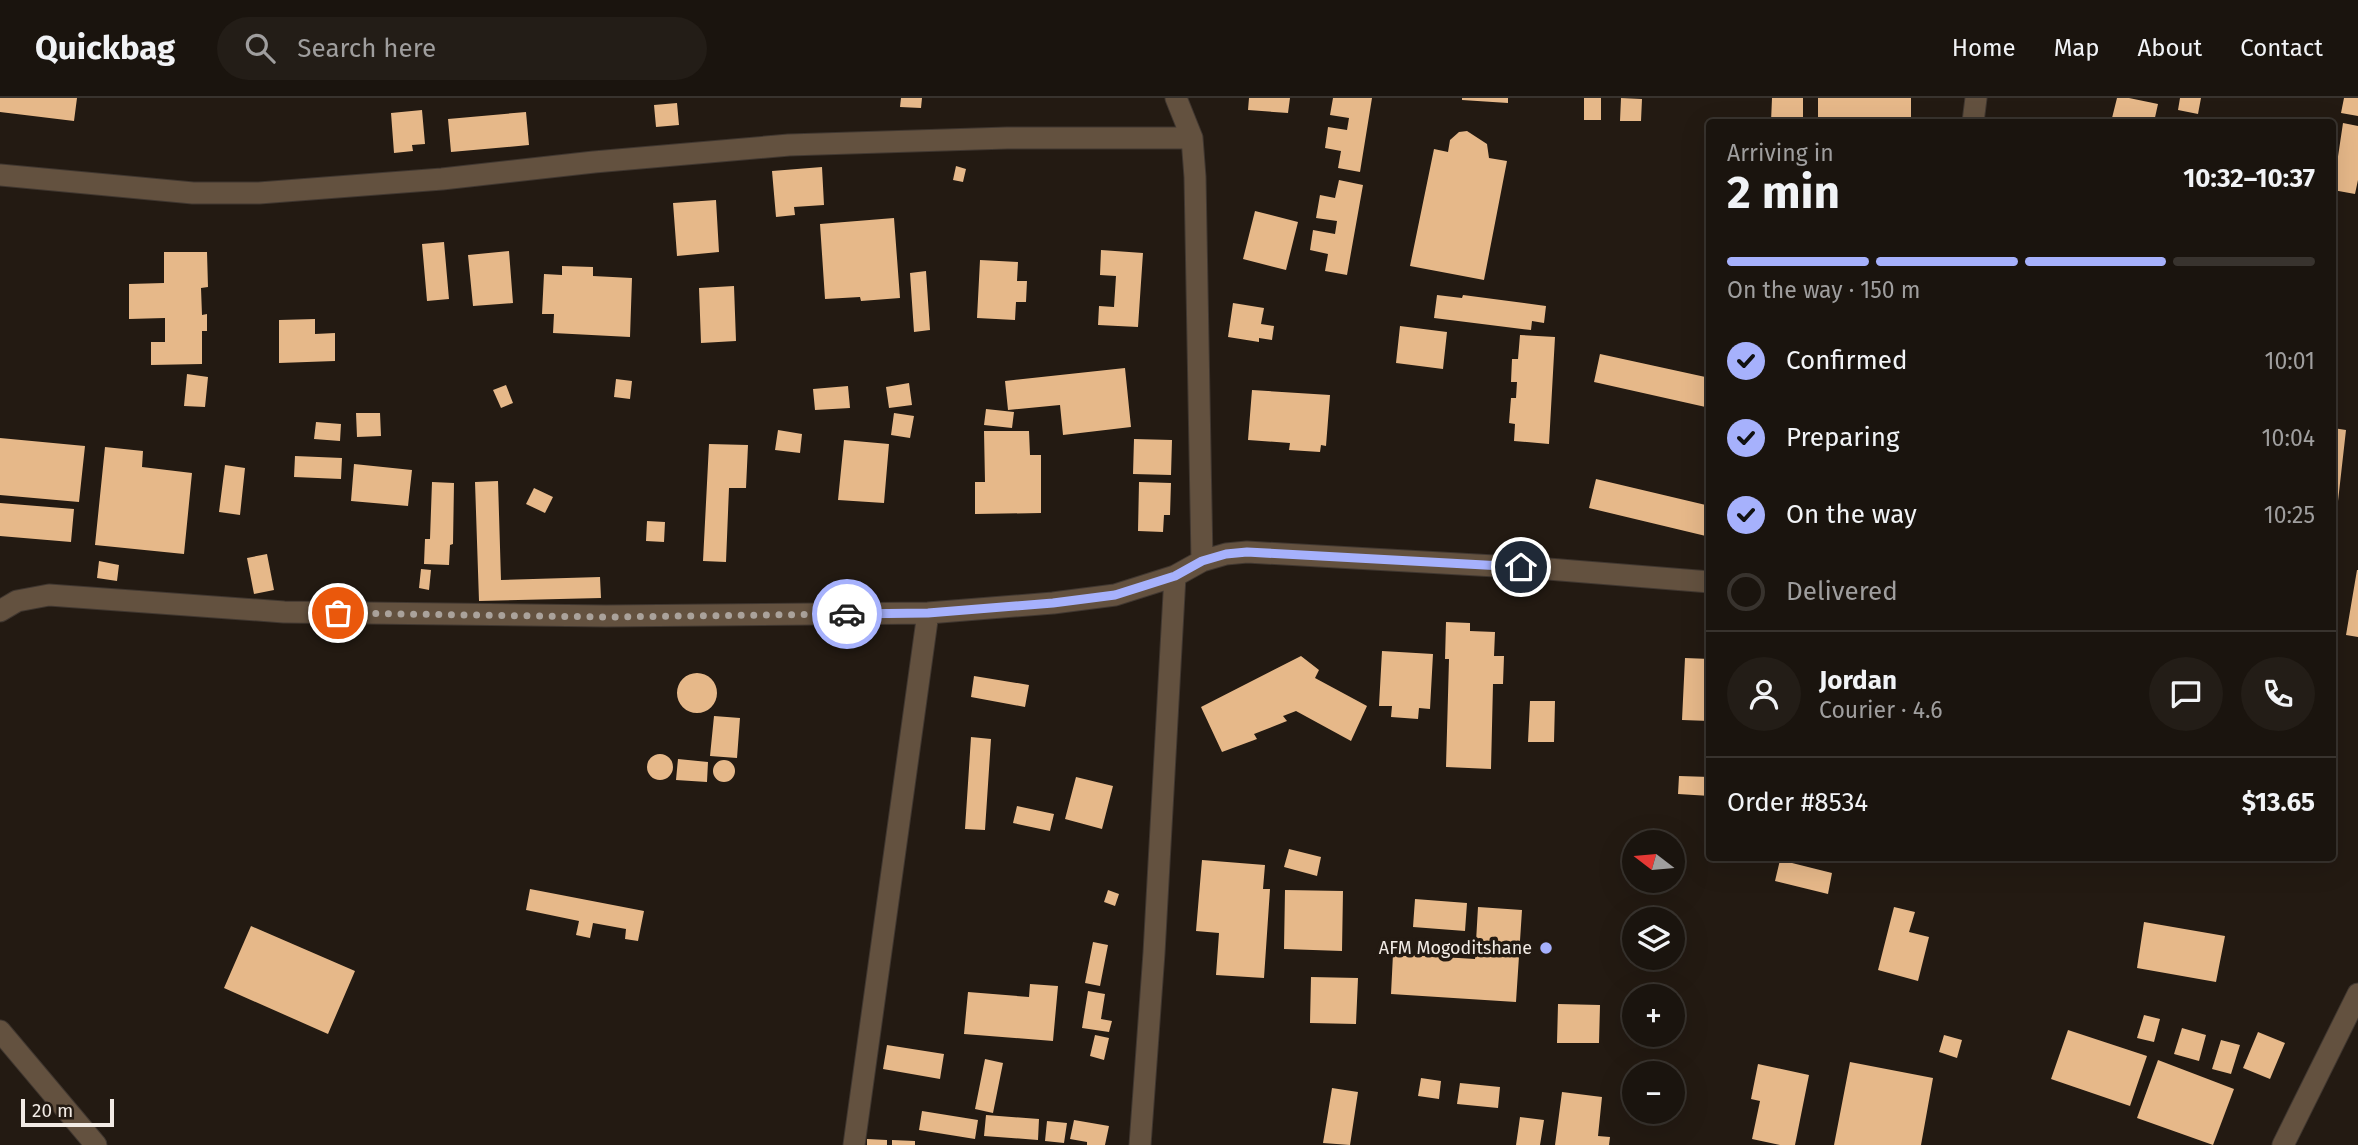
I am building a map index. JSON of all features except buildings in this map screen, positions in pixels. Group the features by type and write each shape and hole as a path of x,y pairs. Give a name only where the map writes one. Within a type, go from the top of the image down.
{"street":[{"path":"1176,98 1192,138 1195,191 1202,561"},
{"path":"1973,119 1976,98"},
{"path":"0,176 193,193 259,193 442,179 789,145 1007,138 1192,138"},
{"path":"0,611 18,601 49,596 284,612 606,617 928,613 1115,595 1175,576 1202,561 1226,554 1247,552 1548,569 1706,582"},
{"path":"1140,1145 1154,953 1175,576"},
{"path":"855,1145 928,613"},
{"path":"2283,1145 2358,994"},
{"path":"0,1031 96,1145"}],"way so far":[{"path":"338,613 606,617 847,614"}],"place":[{"name":"AFM Mogoditshane","path":"1546,948"}],"route":[{"path":"847,614 928,613 1115,595 1175,576 1202,561 1226,554 1247,552 1521,567"}]}
